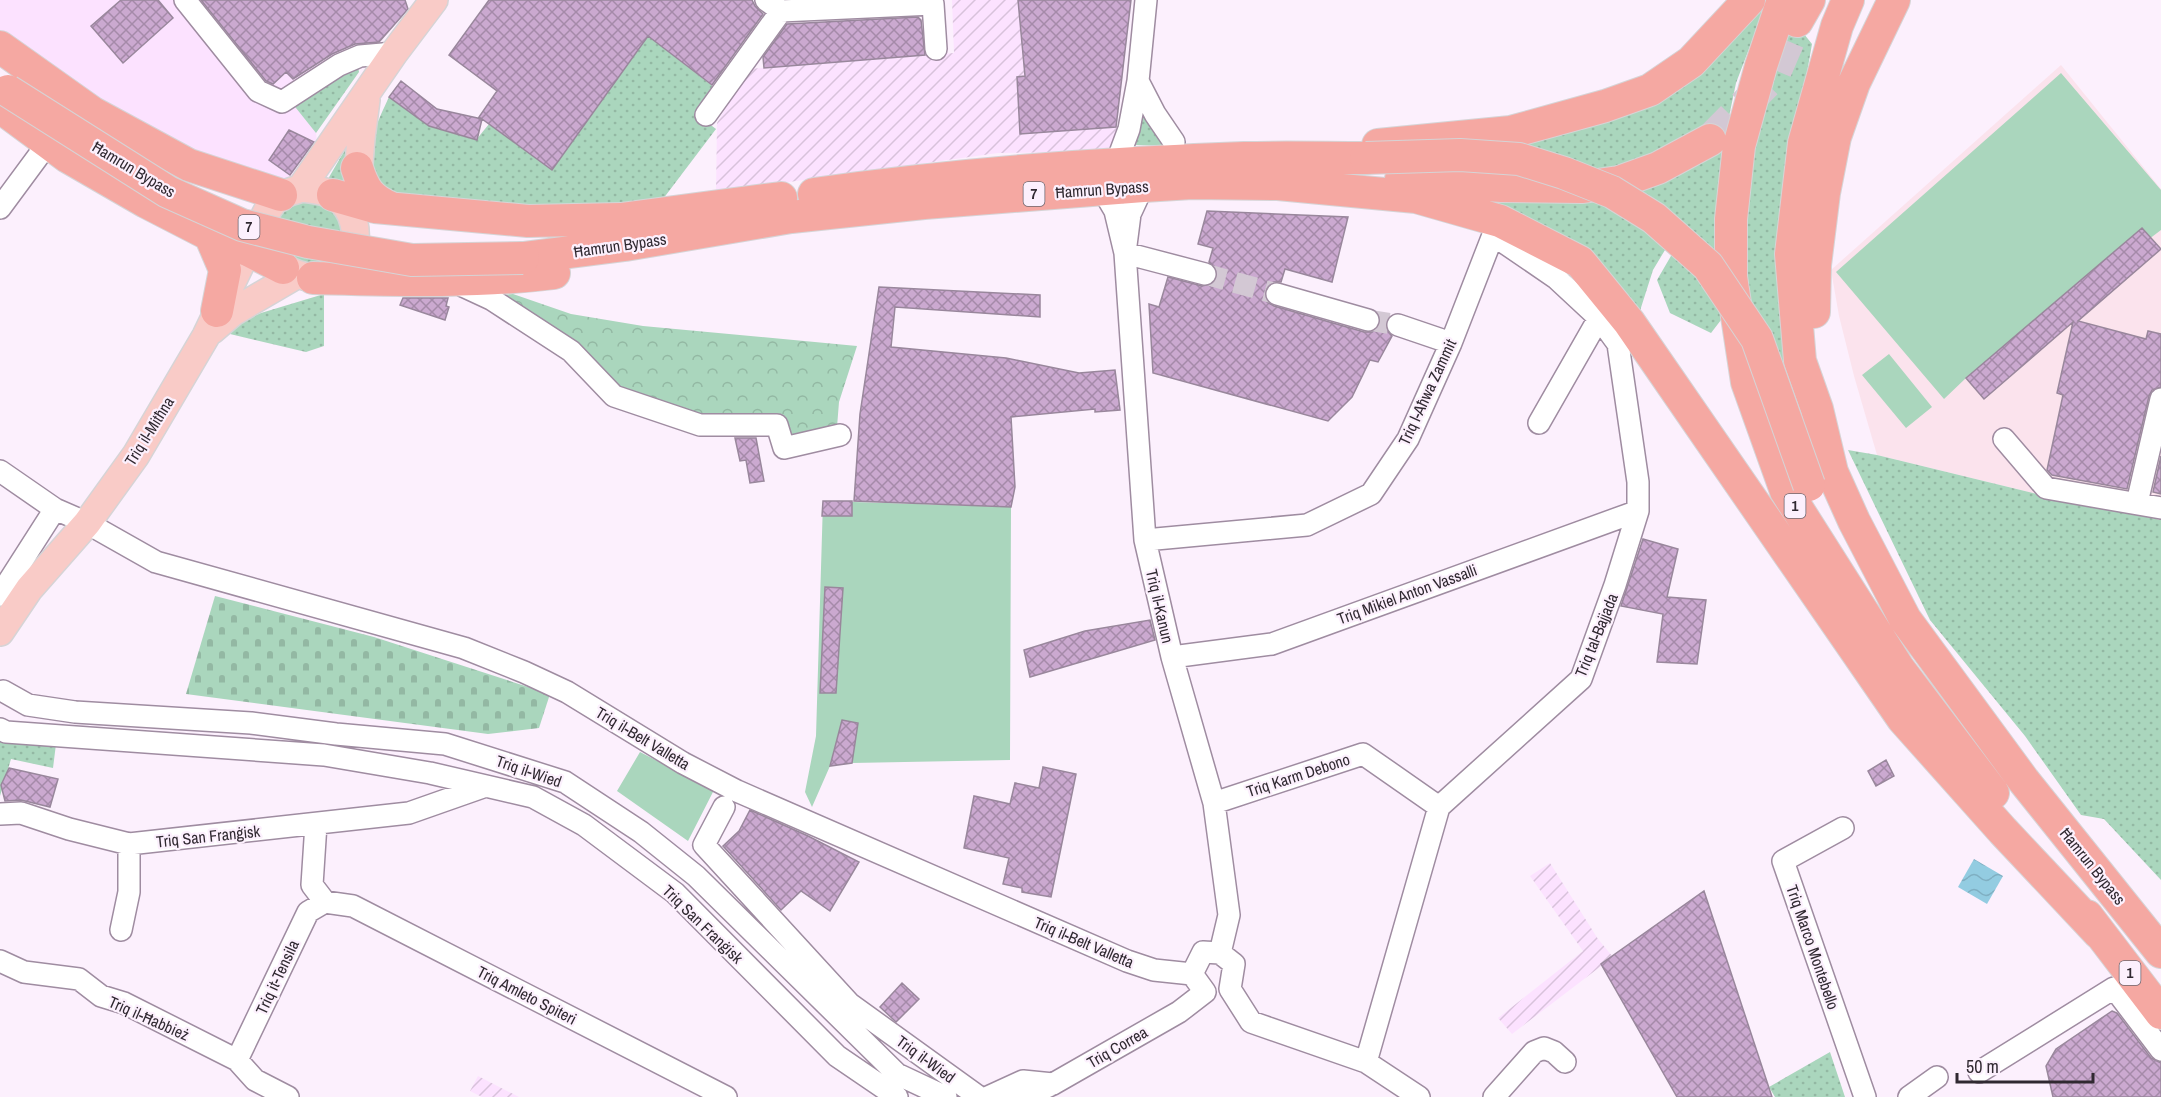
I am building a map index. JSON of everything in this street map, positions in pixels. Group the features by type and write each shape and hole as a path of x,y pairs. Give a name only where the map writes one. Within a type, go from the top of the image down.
{"highway":[{"path":"1245,158 1511,132 1605,106 1650,90 1691,62 1749,0"},
{"name":"1","path":"1848,0 1837,26 1804,143 1791,254 1800,361 1817,409 1832,472 1905,619 2024,781"},
{"path":"1817,409 1814,332 1815,265 1824,193 1839,126 1854,83 1894,0"},
{"name":"1","path":"1796,7 1761,66 1739,146 1731,219 1731,277 1747,382 1786,491 1899,669 2161,1013"},
{"path":"0,47 93,113 189,165 282,200"},
{"path":"5,86 48,143 68,157 146,202 210,235 298,274 424,280 525,277 628,263 791,207"},
{"name":"Ħamrun Bypass","path":"5,86 174,180 244,208 312,228 413,244 523,249 791,207 924,203 1245,158"},
{"path":"1278,184 1355,175 1502,186 1583,187 1619,182 1658,168 1710,140"},
{"path":"1245,158 1460,155 1519,159 1564,173 1612,192 1654,218 1708,266 1757,339 1809,485 1856,580 1883,625 1964,729 2024,781"},
{"path":"357,168 363,187 376,202 394,209"},
{"name":"Ħamrun Bypass","path":"1109,177 1143,186 1192,183 1278,184"},
{"path":"1192,183 1273,196 1403,204 1493,235"},
{"path":"1278,184 1416,197 1500,221 1580,262 1629,322 1903,719 2003,831 2099,933"},
{"path":"345,199 394,209 528,221 621,219 791,207"},
{"path":"210,235 225,270 211,324"},
{"name":"Ħamrun Bypass","path":"2024,781 2161,952"}],"main road":[{"name":"Triq il-Mitħna","path":"0,632 29,589 87,523 136,455 211,324 248,250 282,200 367,95 434,0"},
{"name":"Triq il-Mitħna","path":"211,324 298,274 329,275 343,266 352,252 356,236 345,199 357,168 367,95"},
{"path":"298,274 266,253 261,236 282,200 318,190 345,199"}],"street":[{"path":"184,0 258,91 282,102 339,65 360,56 394,54"},
{"path":"1109,177 1129,129 1138,81 1146,0"},
{"path":"706,115 774,6 933,4 936,49"},
{"path":"1138,81 1155,114 1174,142"},
{"path":"0,208 48,143"},
{"name":"Triq il-Kanun","path":"1109,177 1125,253 1145,540 1172,657 1214,803 1229,915 1220,953"},
{"name":"Triq il-Kanun","path":"1125,253 1130,214 1143,186"},
{"name":"Triq tal-Bajjada","path":"1439,807 1581,679 1615,585 1638,511 1638,482 1618,344 1599,318 1556,279 1493,235"},
{"name":"Triq l-Aħwa Zammit","path":"1145,540 1307,525 1371,494 1408,440 1451,343 1493,235"},
{"path":"1125,253 1205,274"},
{"path":"464,279 463,286 491,299 571,351 614,396 700,425 777,425 784,448 840,435"},
{"path":"1277,294 1368,320"},
{"path":"1539,423 1599,318"},
{"path":"1398,325 1451,343"},
{"path":"2137,503 2161,399"},
{"path":"2004,439 2046,488 2161,508"},
{"name":"Triq il-Belt Valletta","path":"0,471 56,509 87,523 156,562 464,648 567,693 683,763 737,791 1127,962 1154,970 1192,974"},
{"path":"0,595 56,509"},
{"name":"Triq Mikiel Anton Vassalli","path":"1172,657 1272,644 1638,511"},
{"name":"Triq il-Wied","path":"3,691 28,705 75,712 251,723 444,744 565,782 641,832 696,876 897,1074 946,1097"},
{"name":"Triq il-Wied","path":"0,729 6,732 324,754 423,772 483,787"},
{"path":"418,810 423,792 423,772 444,744"},
{"name":"Triq Karm Debono","path":"1214,803 1363,754 1439,807"},
{"name":"Triq San Franġisk","path":"0,814 21,813 69,829 129,844 409,813 483,787 533,797 584,825 675,893 837,1056 897,1097"},
{"name":"Triq il-Wied","path":"724,807 704,845 849,1004 979,1097"},
{"path":"1366,1062 1439,807"},
{"path":"316,824 312,885 325,902"},
{"name":"Triq Marco Montebello","path":"1843,828 1783,861 1865,1097"},
{"path":"121,930 129,892 129,844"},
{"name":"Triq it-Tensila","path":"237,1060 308,912 325,902"},
{"name":"Triq Amleto Spiteri","path":"325,902 353,906 726,1097"},
{"path":"1230,989 1205,992 1192,974 1203,952 1220,953 1234,964 1230,989 1251,1022 1366,1062 1419,1097"},
{"name":"Triq il-Ħabbież","path":"0,961 24,972 79,979 101,996 124,1003 237,1060 255,1080 288,1097"},
{"path":"1979,1071 2114,988 2161,1050"},
{"name":"Triq Correa","path":"1025,1097 1053,1084 1179,1012 1205,992"},
{"path":"1494,1097 1534,1052 1544,1048 1554,1052 1565,1062"},
{"path":"1909,1097 1937,1077"},
{"path":"988,1097 1023,1081 1053,1084"}],"shaded area":[{"path":"0,0 394,0 316,133 317,143 284,187 184,158 0,35"},
{"path":"952,0 1131,0 1115,143 1102,152 998,153 716,192 717,123 749,69 954,53"},
{"path":"2061,65 2161,189 2161,520 2041,495 1877,455 1839,316 1831,270"},
{"path":"1550,863 1598,939 1613,957 1512,1034 1498,1018 1583,951 1530,876"},
{"path":"478,1076 519,1097 482,1097 470,1091"}],"green space":[{"path":"1755,0 1771,0 1760,20 1736,83 1724,141 1721,263 1510,146 1640,103"},
{"path":"1788,14 1812,44 1788,180 1787,364 1793,395 1744,293 1749,149"},
{"path":"648,36 715,88 695,113 716,129 663,199 594,216 385,194 373,177 369,165 371,145 389,97 429,126 476,140 489,124 552,170"},
{"path":"358,66 359,72 316,133 292,103"},
{"path":"2061,73 2161,190 2161,230 1966,378 1944,399 1836,272"},
{"path":"1138,106 1167,146 1136,145"},
{"path":"350,141 346,184 328,179"},
{"path":"1450,192 1605,198 1668,245 1653,270 1638,317"},
{"path":"306,196 332,209 341,227 337,243 332,251 319,262 312,264 289,259 273,221 278,211"},
{"path":"1675,249 1720,300 1721,320 1711,333 1670,313 1657,280"},
{"path":"324,294 324,346 306,352 230,334 242,321"},
{"path":"513,294 571,314 643,326 857,346 839,402 837,427 788,435 714,420 625,395 499,295"},
{"path":"1889,354 1932,407 1906,428 1862,375"},
{"path":"1848,450 2161,520 2161,880 2104,819 2081,815 2025,736 1930,620"},
{"path":"823,501 1011,507 1010,760 852,763 830,766 812,807 805,792 816,736"},
{"path":"215,596 374,637 550,694 539,728 488,734 186,694"},
{"path":"0,740 56,744 53,768 11,759 0,796"},
{"path":"640,752 714,790 688,841 617,791"},
{"path":"1830,1052 1845,1097 1775,1097 1769,1087"}],"water":[{"path":"1974,859 2003,876 1987,904 1958,887"}],"building":[{"path":"121,0 158,0 173,18 123,63 91,26"},
{"path":"201,0 405,0 408,9 379,42 355,44 332,54 293,79 286,72 273,84 266,81"},
{"path":"489,0 752,0 763,14 712,85 648,36 552,170 479,117 497,91 449,55"},
{"path":"1018,0 1131,0 1116,127 1020,134 1017,77 1025,76"},
{"path":"918,17 921,20 925,55 764,68 763,57 787,24"},
{"path":"401,81 437,109 482,119 477,140 429,126 389,97"},
{"path":"289,130 314,142 290,175 269,160"},
{"path":"1207,211 1348,217 1332,282 1285,269 1281,282 1269,284 1265,291 1267,302 1274,306 1364,332 1377,329 1380,317 1387,319 1386,328 1392,336 1378,362 1370,360 1352,397 1328,421 1153,373 1149,304 1159,307 1168,277 1202,286 1214,283 1217,278 1217,270 1209,262 1213,248 1198,244"},
{"path":"2142,228 2161,249 2078,321 2146,339 2148,331 2161,334 2161,387 2152,390 2149,396 2127,489 2052,475 2047,470 2063,395 2057,393 2073,322 1984,399 1966,378"},
{"path":"879,287 1040,295 1040,317 895,307 891,347 1006,358 1079,373 1115,370 1120,410 1095,412 1095,409 1011,417 1015,487 1011,507 854,501 860,414"},
{"path":"403,298 448,298 446,306 449,307 445,320 400,305"},
{"path":"735,438 756,438 764,481 750,483 746,460 740,461"},
{"path":"2161,456 2161,494 2153,492"},
{"path":"823,501 852,501 852,516 822,516"},
{"path":"1643,539 1678,549 1667,597 1706,600 1697,664 1657,662 1663,614 1621,606"},
{"path":"825,587 843,588 836,693 820,693"},
{"path":"1150,620 1155,640 1030,677 1024,650 1085,631"},
{"path":"842,720 858,723 852,763 830,766"},
{"path":"1886,760 1894,776 1876,786 1868,771"},
{"path":"1043,767 1076,774 1051,897 1022,892 1022,888 1003,884 1009,858 964,848 974,796 1010,804 1015,783 1039,788"},
{"path":"9,768 58,779 50,807 21,800 5,801 1,785"},
{"path":"750,810 859,862 830,911 801,891 781,910 723,846 739,831"},
{"path":"1704,891 1772,1097 1677,1097 1601,964"},
{"path":"902,983 919,999 896,1022 880,1007"},
{"path":"2112,1011 2117,1013 2151,1058 2161,1063 2161,1097 2053,1097 2046,1066 2056,1049"}],"tunnel":[{"path":"1710,140 1774,75 1797,21"},
{"path":"1205,274 1277,294"},
{"path":"1368,320 1398,325"}]}
